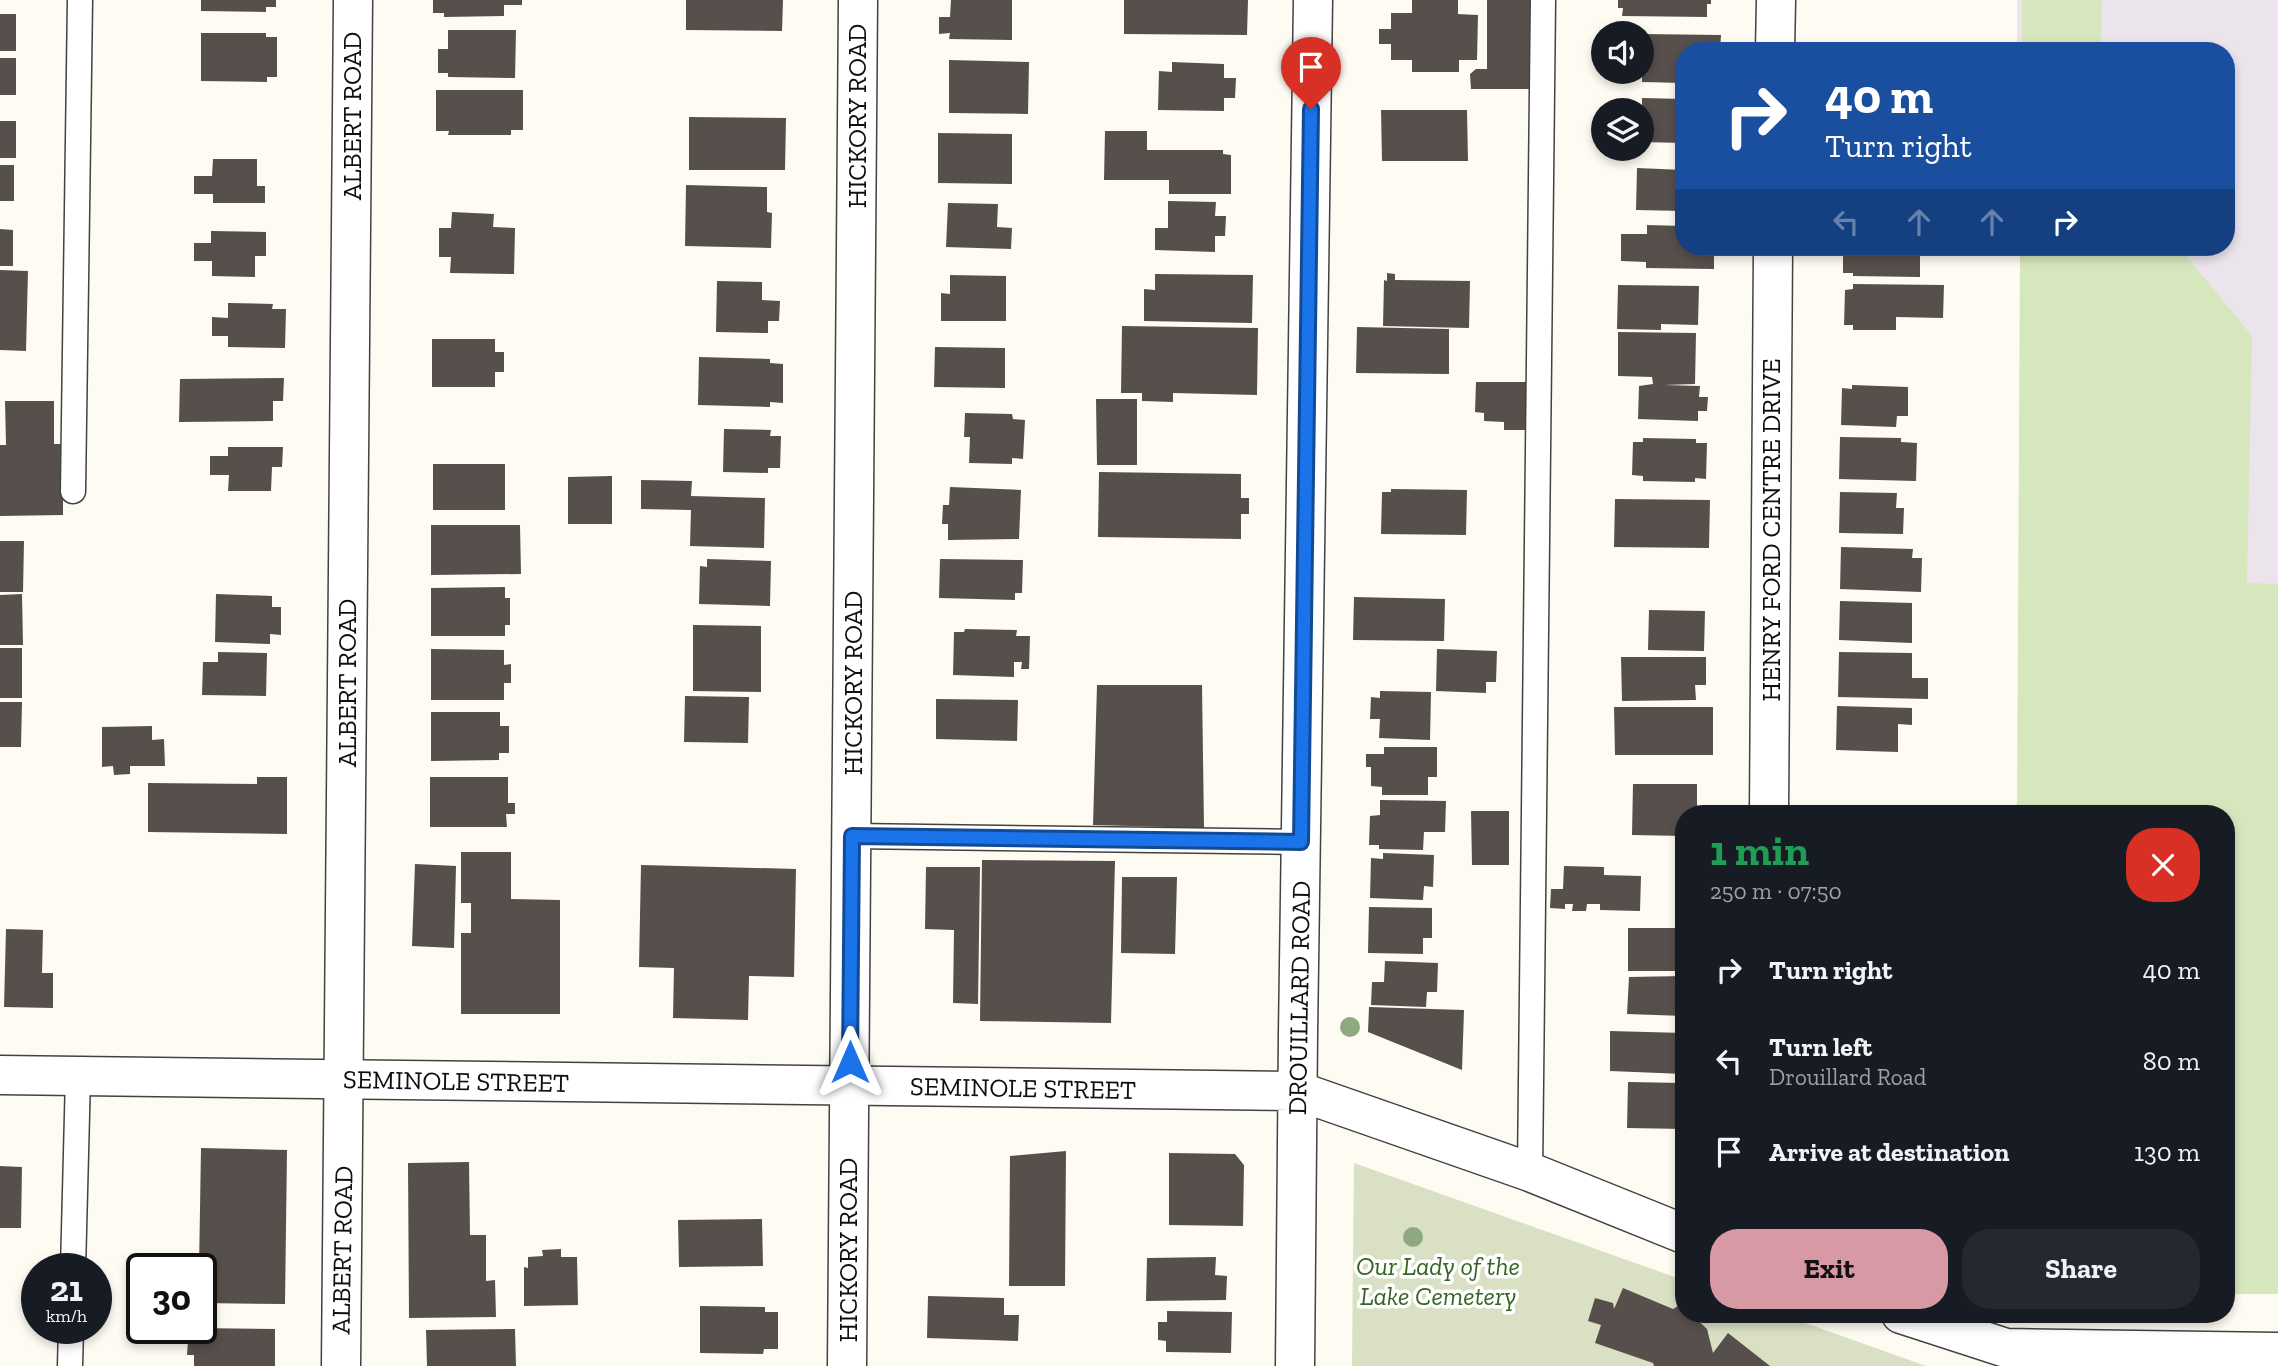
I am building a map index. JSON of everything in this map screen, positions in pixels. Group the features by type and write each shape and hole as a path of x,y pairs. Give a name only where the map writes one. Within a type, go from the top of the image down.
{"street":[{"name":"ALBERT ROAD","path":"341,1366 353,0"},
{"name":"HICKORY ROAD","path":"847,1366 858,0"},
{"name":"DROUILLARD ROAD","path":"1296,1366 1313,0"},
{"path":"1775,42 1776,0"},
{"name":"HENRY FORD CENTRE DRIVE","path":"1769,805 1773,256"},
{"name":"SEMINOLE STREET","path":"0,1075 1298,1091 1530,1172 1675,1230"},
{"path":"1929,1323 2006,1348 2257,1357"}],"lane":[{"path":"73,491 80,0"},
{"path":"1530,1172 1543,0"},
{"path":"852,836 1301,842"},
{"path":"73,1253 78,1076"},
{"path":"70,1366 71,1344"}],"shaded area":[{"path":"2017,0 2278,0 2278,1294 2235,1294 2235,805 2222,805 2021,310 2020,256 2235,256 2235,42 2017,42"}],"green space":[{"path":"2022,0 2102,0 2101,42 2022,42"},
{"path":"2020,256 2186,256 2252,336 2247,583 2278,584 2278,1294 2235,1294 2235,805 2017,805"},
{"name":"Our Lady of the Lake Cemetery","path":"1354,1163 1675,1277 1675,1323 1805,1323 1926,1366 1352,1366"}],"building":[{"path":"201,0 276,0 276,7 266,7 266,12 201,11"},
{"path":"433,0 522,0 522,5 504,5 504,16 444,17 444,13 433,13"},
{"path":"686,0 783,0 782,31 686,30"},
{"path":"951,0 1012,0 1012,40 949,39 950,33 939,34 939,17 950,17"},
{"path":"1124,0 1248,0 1247,35 1124,34"},
{"path":"1412,0 1458,0 1458,14 1478,15 1477,60 1459,60 1459,72 1412,72 1412,60 1391,60 1391,44 1379,44 1379,29 1391,29 1391,13 1412,13"},
{"path":"1487,0 1531,0 1531,89 1471,89 1470,74 1476,69 1487,69"},
{"path":"1618,0 1711,0 1711,4 1707,4 1707,17 1622,16 1623,8 1618,8"},
{"path":"0,14 16,14 16,51 0,51"},
{"path":"448,30 516,30 515,78 448,77 448,73 438,73 438,49 448,49"},
{"path":"201,33 266,33 266,37 277,37 277,77 267,77 267,82 201,81"},
{"path":"1654,34 1721,35 1721,42 1675,42 1675,83 1654,82"},
{"path":"0,58 16,58 16,95 0,95"},
{"path":"949,60 1029,62 1028,114 949,113"},
{"path":"1172,62 1224,64 1224,78 1236,78 1235,98 1224,98 1224,111 1158,110 1159,71 1172,72"},
{"path":"436,90 523,90 523,130 511,130 511,135 448,135 449,131 436,131"},
{"path":"1654,98 1675,99 1675,143 1654,142"},
{"path":"1381,110 1467,110 1468,161 1382,161"},
{"path":"689,117 786,118 785,170 689,170"},
{"path":"0,121 16,121 16,158 0,158"},
{"path":"1105,131 1147,131 1147,150 1223,150 1223,154 1231,155 1231,194 1169,194 1169,180 1104,180"},
{"path":"938,133 1012,134 1012,184 938,183"},
{"path":"213,159 257,159 257,186 265,186 265,203 213,203 213,194 194,194 194,176 212,176"},
{"path":"0,165 14,165 14,201 0,201"},
{"path":"1637,168 1675,170 1675,211 1636,210"},
{"path":"686,185 767,187 767,212 772,213 771,248 685,246"},
{"path":"1168,201 1216,202 1215,216 1226,216 1225,236 1215,236 1215,252 1155,250 1155,228 1168,228"},
{"path":"948,203 998,204 997,227 1012,228 1011,249 946,247"},
{"path":"452,212 494,214 493,227 515,228 514,274 450,273 451,257 439,257 439,228 451,228"},
{"path":"1647,225 1675,226 1675,256 1714,256 1714,269 1646,268 1646,262 1621,261 1621,234 1647,234"},
{"path":"0,229 13,230 13,266 0,266"},
{"path":"211,231 266,232 266,256 255,256 255,277 212,276 212,261 194,261 194,243 211,243"},
{"path":"1843,256 1920,256 1920,277 1853,276 1853,273 1843,273"},
{"path":"0,270 28,271 26,351 0,350"},
{"path":"1387,273 1395,274 1395,280 1470,281 1469,328 1383,326 1384,280 1387,281"},
{"path":"1155,274 1253,275 1252,323 1144,321 1144,289 1155,290"},
{"path":"950,275 1006,276 1006,321 941,321 941,293 950,294"},
{"path":"717,281 762,282 762,300 780,301 779,321 768,321 768,333 716,332"},
{"path":"1853,284 1944,285 1943,318 1896,317 1896,330 1853,330 1853,325 1844,325 1845,290 1853,289"},
{"path":"1618,285 1699,286 1698,325 1661,324 1661,330 1617,329"},
{"path":"228,303 273,304 272,309 286,309 285,348 228,347 228,336 212,336 212,317 228,318"},
{"path":"1122,326 1258,328 1257,395 1173,393 1173,402 1142,401 1142,393 1121,393"},
{"path":"1357,327 1449,329 1449,374 1356,373"},
{"path":"1618,332 1696,333 1695,384 1664,385 1700,386 1699,397 1708,397 1707,411 1698,411 1698,421 1638,419 1639,386 1653,384 1652,377 1618,376"},
{"path":"432,339 495,339 495,352 504,352 504,372 495,372 495,387 432,387"},
{"path":"935,347 1005,348 1005,388 934,387"},
{"path":"699,357 770,359 770,363 783,364 783,403 770,402 770,407 698,405"},
{"path":"284,378 283,401 273,401 273,421 179,422 180,379"},
{"path":"1476,382 1529,382 1528,430 1504,430 1504,422 1484,421 1484,413 1475,412"},
{"path":"1852,385 1908,387 1908,416 1897,416 1896,427 1841,425 1842,388 1852,389"},
{"path":"1096,399 1137,399 1137,465 1097,465"},
{"path":"5,401 54,401 54,444 63,444 63,515 0,516 0,445 6,445"},
{"path":"965,413 1012,414 1013,419 1025,420 1023,459 1012,458 1012,464 969,463 970,437 964,437"},
{"path":"724,429 771,430 770,436 781,436 780,468 768,468 768,473 723,472"},
{"path":"1840,437 1901,438 1901,442 1917,443 1916,481 1839,479"},
{"path":"1643,438 1696,439 1696,443 1707,443 1706,479 1695,478 1695,482 1643,481 1643,476 1632,475 1633,442 1643,442"},
{"path":"228,447 283,447 282,467 272,467 271,491 228,491 229,475 210,475 210,456 228,456"},
{"path":"433,464 505,464 505,510 433,510"},
{"path":"1099,472 1241,474 1241,498 1249,498 1249,514 1241,514 1241,539 1098,537"},
{"path":"612,476 612,524 568,524 568,477"},
{"path":"641,480 692,481 691,496 765,498 764,548 690,546 691,510 641,509"},
{"path":"950,487 1021,490 1019,539 948,540 948,524 942,524 943,505 949,505"},
{"path":"1391,489 1467,490 1466,535 1381,534 1382,492 1391,492"},
{"path":"1840,492 1897,493 1896,508 1904,508 1903,534 1839,533"},
{"path":"1615,499 1710,500 1709,548 1614,547"},
{"path":"431,525 520,525 521,574 431,575"},
{"path":"0,541 24,541 23,592 0,592"},
{"path":"1841,547 1913,549 1912,558 1922,558 1921,592 1840,589"},
{"path":"707,559 771,561 770,606 699,604 700,566 707,567"},
{"path":"940,559 1023,560 1022,593 1015,593 1015,600 939,598"},
{"path":"505,587 505,598 510,598 510,625 505,625 505,636 431,636 431,588"},
{"path":"22,594 23,645 0,645 0,595"},
{"path":"216,594 272,596 272,607 281,607 281,635 270,634 270,644 215,642"},
{"path":"1354,597 1445,599 1444,641 1353,640"},
{"path":"1840,601 1912,603 1912,643 1839,640"},
{"path":"1649,610 1705,611 1704,651 1648,650"},
{"path":"693,625 761,626 761,692 693,691"},
{"path":"965,629 1017,630 1016,636 1030,636 1029,669 1021,669 1022,662 1014,662 1014,677 953,675 954,632 964,632"},
{"path":"0,648 22,648 22,698 0,698"},
{"path":"431,649 504,650 504,665 511,664 511,683 504,683 504,700 431,700"},
{"path":"1437,649 1497,651 1496,682 1486,682 1486,693 1436,691"},
{"path":"218,652 267,653 266,696 202,695 203,662 218,662"},
{"path":"1839,652 1912,653 1912,678 1928,678 1928,699 1838,697"},
{"path":"1621,657 1706,657 1706,685 1695,685 1696,700 1622,701"},
{"path":"1097,685 1202,685 1204,828 1093,825"},
{"path":"1380,691 1431,692 1430,740 1379,738 1380,719 1370,719 1371,697 1380,698"},
{"path":"685,696 749,697 748,743 684,742"},
{"path":"936,699 1018,700 1017,741 936,739"},
{"path":"0,702 22,702 21,747 0,747"},
{"path":"1837,706 1912,708 1912,725 1898,724 1898,752 1836,750"},
{"path":"1614,707 1713,707 1713,755 1615,755"},
{"path":"431,712 500,712 500,726 509,726 509,753 499,753 499,760 431,761"},
{"path":"152,726 152,740 164,739 165,766 130,766 130,774 114,775 113,766 102,767 102,727"},
{"path":"1384,747 1437,747 1437,777 1428,777 1428,795 1382,795 1382,787 1371,786 1371,767 1366,767 1366,754 1384,754"},
{"path":"257,777 287,777 287,834 148,832 148,783 257,784"},
{"path":"430,777 508,777 508,803 515,803 515,814 506,814 507,827 430,827"},
{"path":"1633,784 1697,784 1697,805 1675,805 1675,836 1632,835"},
{"path":"1380,800 1446,801 1445,832 1424,832 1423,850 1379,849 1379,845 1369,845 1370,816 1380,815"},
{"path":"1471,811 1509,811 1509,865 1472,865"},
{"path":"461,852 511,852 511,899 560,900 560,1014 461,1014 461,933 471,933 471,903 461,903"},
{"path":"1383,853 1434,855 1433,887 1424,886 1423,900 1370,898 1371,858 1383,859"},
{"path":"982,860 1115,861 1111,1023 980,1021"},
{"path":"415,864 456,866 454,948 412,946"},
{"path":"641,865 796,869 794,977 749,976 748,1020 673,1018 674,968 639,967"},
{"path":"1564,866 1604,867 1604,875 1641,876 1640,911 1600,910 1600,904 1587,904 1586,911 1572,911 1573,904 1565,904 1565,909 1550,908 1551,889 1563,889"},
{"path":"926,867 980,867 978,1004 953,1003 954,930 925,929"},
{"path":"1122,877 1177,877 1175,954 1121,953"},
{"path":"1369,907 1432,908 1432,938 1423,938 1423,954 1368,953"},
{"path":"1628,928 1675,928 1675,971 1628,971"},
{"path":"6,929 43,930 42,973 53,973 53,1008 4,1007"},
{"path":"1385,961 1438,963 1437,992 1427,992 1426,1007 1371,1005 1372,982 1384,982"},
{"path":"1675,976 1675,1016 1627,1014 1629,977"},
{"path":"1369,1007 1464,1010 1462,1070 1368,1032"},
{"path":"1610,1031 1675,1033 1675,1074 1610,1071"},
{"path":"1628,1082 1675,1083 1675,1129 1627,1128"},
{"path":"201,1148 287,1150 285,1304 217,1303 217,1253 199,1253"},
{"path":"1066,1151 1065,1286 1009,1286 1010,1156"},
{"path":"1169,1153 1235,1154 1244,1165 1243,1226 1169,1225"},
{"path":"469,1162 470,1235 486,1235 486,1281 495,1280 496,1317 409,1318 408,1163"},
{"path":"0,1166 22,1167 21,1228 0,1228"},
{"path":"762,1219 763,1266 679,1267 678,1220"},
{"path":"561,1249 561,1257 577,1257 578,1305 524,1306 524,1267 528,1268 528,1257 543,1256 542,1250"},
{"path":"1216,1257 1215,1275 1227,1276 1226,1300 1146,1301 1147,1258"},
{"path":"1623,1288 1675,1308 1675,1323 1701,1323 1707,1329 1713,1353 1728,1333 1770,1366 1654,1366 1653,1363 1595,1343 1601,1325 1588,1321 1595,1298 1613,1303 1614,1309"},
{"path":"928,1296 1004,1298 1004,1315 1019,1315 1018,1341 927,1338"},
{"path":"700,1306 765,1307 765,1312 778,1312 778,1349 764,1349 763,1354 700,1353"},
{"path":"1167,1311 1232,1312 1231,1353 1166,1352 1166,1341 1158,1340 1158,1322 1167,1322"},
{"path":"217,1328 275,1329 275,1366 194,1366 194,1355 187,1355 188,1344 217,1344"},
{"path":"515,1329 516,1366 427,1366 426,1330"}],"route":[{"path":"850,1062 852,836 1301,842 1311,109"}]}
